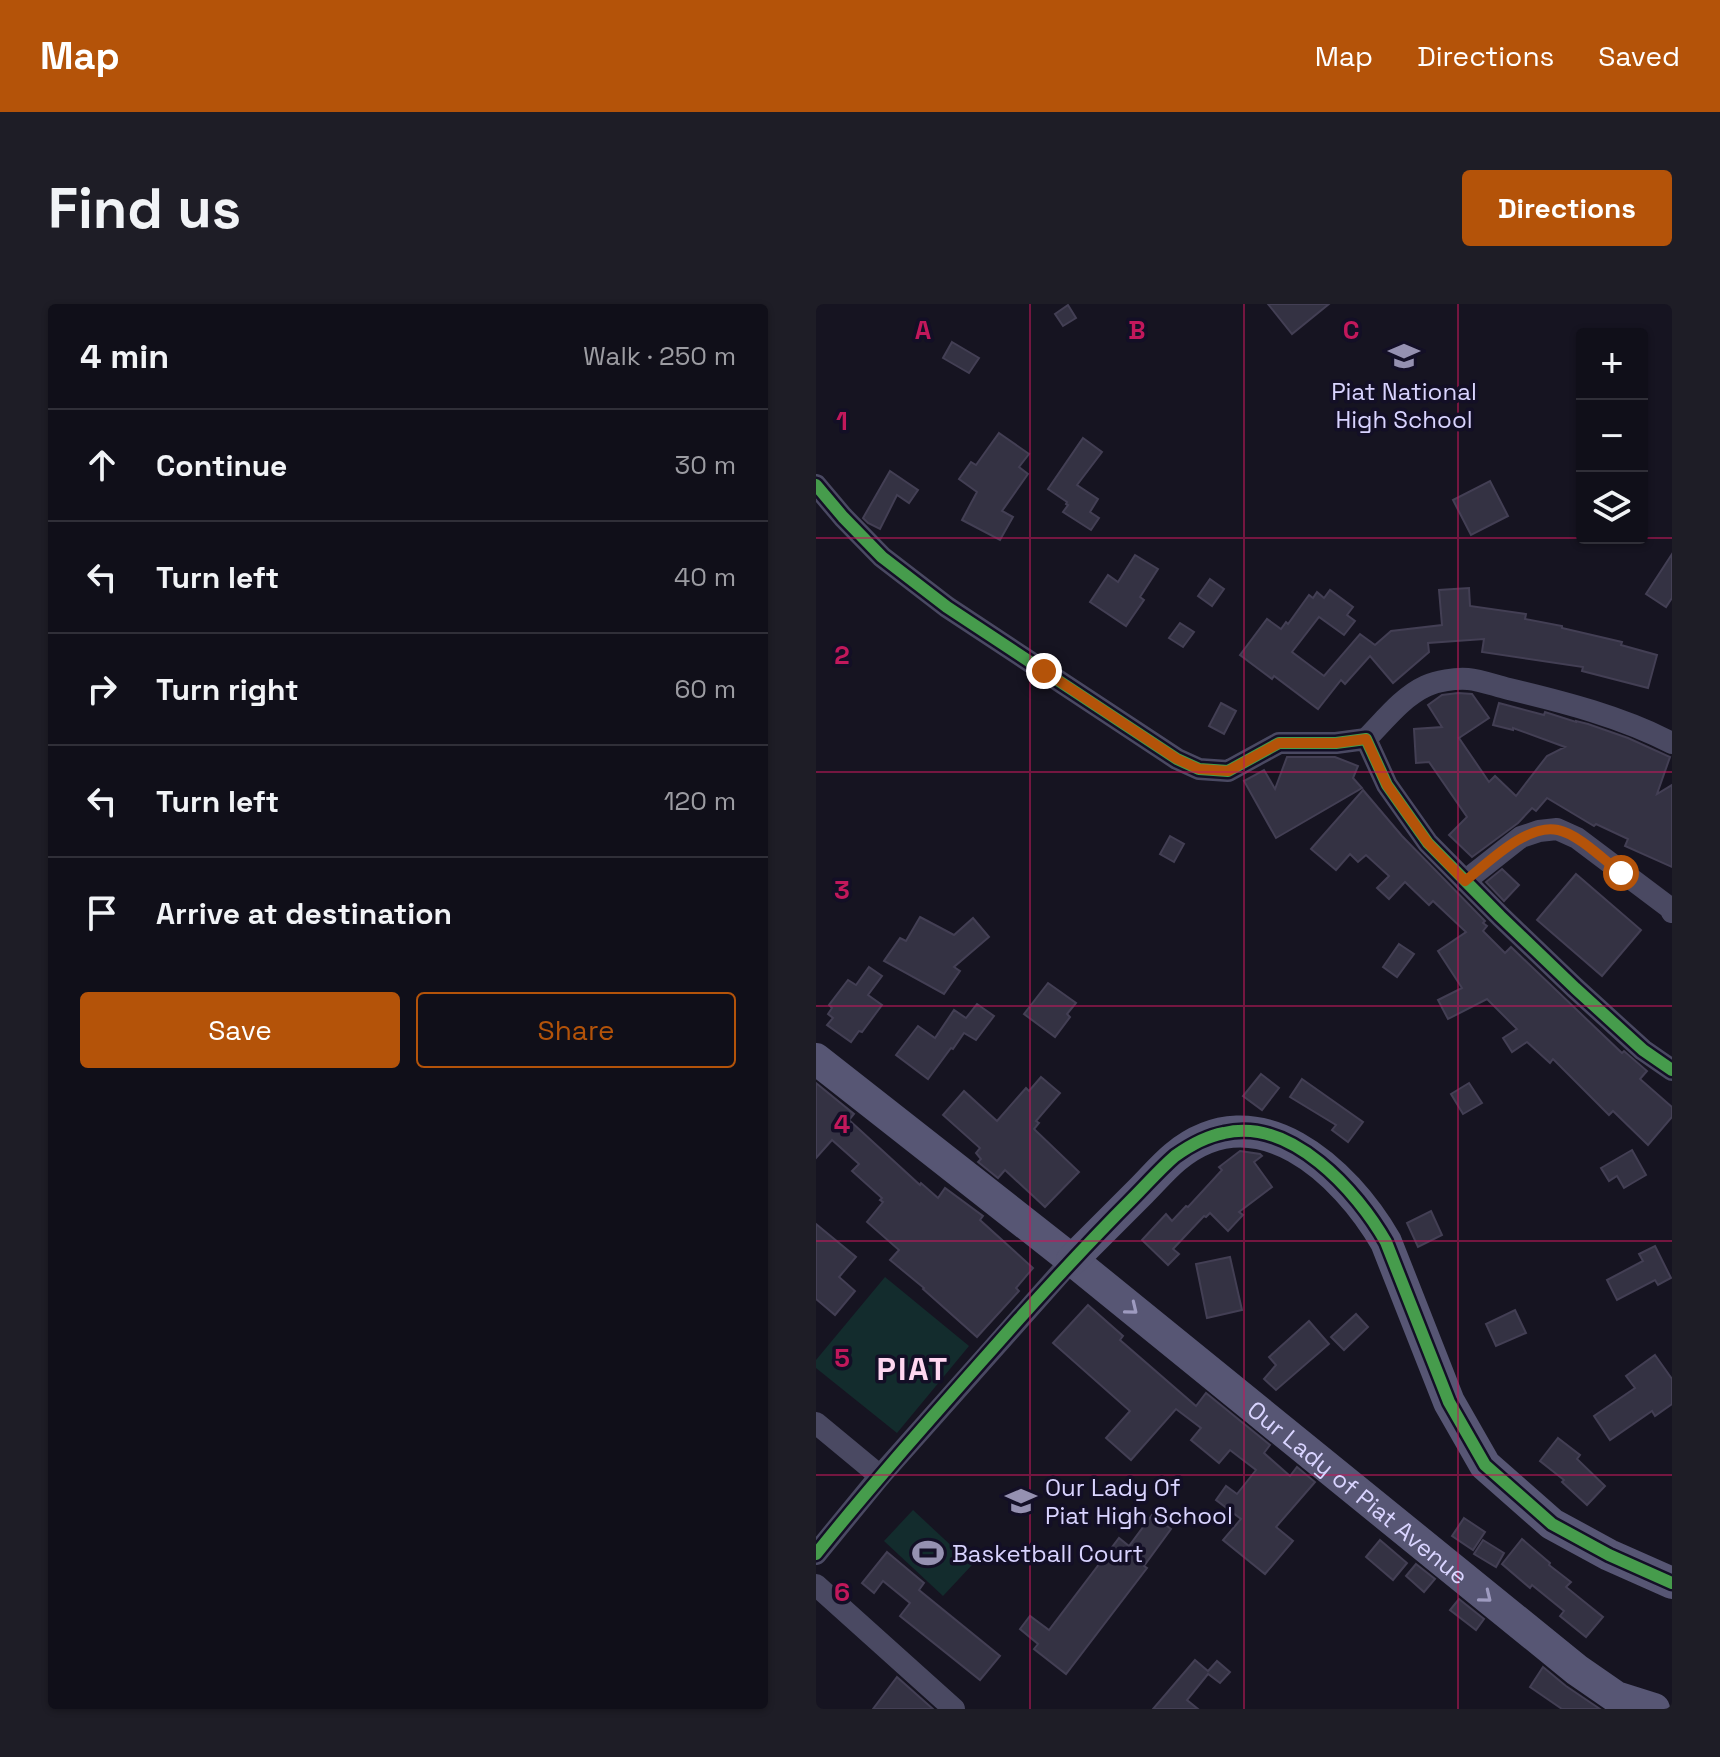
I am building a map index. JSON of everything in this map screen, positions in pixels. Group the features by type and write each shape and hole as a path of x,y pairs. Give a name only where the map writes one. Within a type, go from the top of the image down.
{"street":[{"path":"816,485 882,557 947,607 1177,759 1199,769 1228,771 1279,743 1336,743 1366,739 1408,697 1427,685 1468,679 1603,715 1672,743"},
{"path":"1366,739 1387,785 1428,843 1500,916 1632,1039 1672,1070"},
{"path":"1465,881 1521,837 1557,829 1577,838 1672,912"},
{"name":"Our Lady of Piat Avenue","path":"816,1059 1072,1260 1577,1670 1616,1697 1654,1709"},
{"path":"816,1554 880,1476 1072,1260 1176,1156 1226,1132 1250,1132 1272,1136 1321,1162 1374,1221 1386,1242 1449,1402 1485,1465 1552,1524 1609,1555 1672,1583"},
{"path":"816,1423 880,1476"},
{"path":"816,1585 954,1709"}],"green space":[{"path":"885,1277 969,1346 897,1433 816,1368 816,1360"},
{"name":"Basketball Court","path":"913,1510 972,1565 943,1596 884,1541"}],"building":[{"path":"1268,304 1329,304 1292,334"},
{"path":"1068,305 1076,318 1063,326 1055,314"},
{"path":"952,342 979,358 969,373 943,358"},
{"path":"999,433 1029,454 1019,467 1028,474 1002,511 1013,517 1000,540 962,520 977,492 959,479 971,462 976,465"},
{"path":"1083,438 1102,452 1077,485 1098,499 1090,512 1099,518 1091,530 1063,512 1067,502 1048,489"},
{"path":"890,471 918,490 909,503 897,495 880,529 863,518"},
{"path":"1490,481 1508,516 1471,535 1453,500"},
{"path":"1672,554 1672,598 1666,607 1646,594"},
{"path":"1135,555 1158,569 1140,597 1144,600 1126,626 1090,602 1108,575 1118,582"},
{"path":"1210,579 1224,589 1212,606 1198,596"},
{"path":"1469,588 1470,606 1526,614 1525,619 1622,642 1621,645 1657,655 1648,688 1582,671 1583,667 1482,652 1484,639 1428,643 1429,652 1393,683 1370,656 1345,684 1341,680 1318,709 1240,655 1267,619 1281,629 1309,595 1313,598 1317,592 1324,598 1330,590 1353,607 1347,615 1355,621 1344,635 1319,617 1292,652 1324,676 1360,634 1375,645 1391,631 1442,625 1439,590"},
{"path":"1180,623 1194,632 1183,647 1169,638"},
{"path":"1472,694 1489,718 1459,738 1489,782 1495,776 1516,796 1547,756 1565,747 1513,728 1493,725 1499,703 1588,724 1670,757 1657,794 1672,785 1672,867 1625,846 1628,839 1596,824 1594,826 1547,798 1536,811 1532,808 1518,823 1472,857 1449,835 1467,817 1429,762 1416,763 1414,729 1442,727 1428,705 1442,695"},
{"path":"1221,703 1236,711 1224,734 1209,726"},
{"path":"1287,757 1335,757 1358,766 1353,778 1362,788 1276,838 1244,781 1264,770 1275,789"},
{"path":"1363,790 1402,836 1485,921 1483,923 1487,926 1483,931 1505,953 1511,947 1622,1053 1624,1051 1647,1071 1640,1079 1672,1107 1672,1117 1648,1145 1613,1111 1609,1115 1553,1059 1550,1063 1527,1042 1512,1052 1503,1038 1517,1029 1487,999 1448,1019 1438,1000 1462,988 1438,951 1466,932 1433,901 1429,905 1405,882 1389,899 1377,888 1389,876 1366,855 1358,862 1350,854 1336,870 1311,849"},
{"path":"1170,836 1184,844 1174,862 1160,854"},
{"path":"1502,869 1519,885 1504,901 1486,882"},
{"path":"1576,874 1641,930 1602,976 1537,920"},
{"path":"920,917 954,935 973,918 989,937 954,967 960,971 944,994 884,961 900,938 906,941"},
{"path":"1399,944 1414,954 1397,977 1383,967"},
{"path":"869,967 882,976 868,995 882,1005 851,1042 827,1025 833,1018 828,1014 832,1008 829,1005 848,980 856,985"},
{"path":"1048,983 1076,1003 1055,1037 1024,1014"},
{"path":"977,1004 994,1016 976,1040 964,1033 928,1079 896,1055 918,1026 935,1038 954,1010 966,1018"},
{"path":"1261,1074 1279,1088 1262,1110 1243,1096"},
{"path":"1041,1077 1060,1093 1036,1121 1039,1123 1034,1129 1079,1172 1045,1207 1005,1170 998,1178 978,1162 981,1159 976,1153 980,1148 943,1115 964,1091 997,1121 1026,1088 1029,1091"},
{"path":"1302,1079 1363,1122 1348,1142 1332,1130 1336,1125 1290,1097"},
{"path":"816,1083 854,1114 849,1120 920,1185 938,1198 945,1188 983,1216 980,1220 1033,1268 1016,1288 1019,1291 977,1337 890,1260 899,1250 867,1222 883,1202 852,1171 859,1164 832,1140 816,1158"},
{"path":"1469,1083 1482,1103 1463,1114 1451,1094"},
{"path":"1632,1150 1646,1175 1624,1188 1617,1176 1609,1181 1601,1168"},
{"path":"1240,1151 1262,1156 1254,1162 1272,1187 1239,1212 1243,1215 1228,1231 1210,1213 1204,1216 1173,1249 1179,1254 1168,1265 1142,1240 1166,1214 1172,1221 1188,1207 1222,1170 1219,1167"},
{"path":"1431,1211 1442,1235 1418,1247 1407,1223"},
{"path":"816,1224 856,1257 839,1277 855,1291 835,1315 816,1299"},
{"path":"1655,1246 1671,1278 1658,1285 1655,1280 1617,1300 1607,1280 1643,1261 1639,1254"},
{"path":"1230,1257 1242,1310 1207,1318 1196,1264"},
{"path":"1088,1305 1123,1336 1120,1340 1196,1406 1206,1393 1270,1445 1264,1453 1290,1476 1297,1467 1315,1482 1276,1527 1293,1541 1265,1574 1223,1540 1241,1519 1216,1500 1226,1486 1237,1494 1256,1470 1230,1450 1219,1463 1191,1440 1201,1428 1176,1409 1131,1460 1106,1438 1130,1411 1053,1343"},
{"path":"1515,1310 1526,1333 1496,1346 1486,1324"},
{"path":"1356,1314 1368,1327 1344,1350 1331,1337"},
{"path":"1309,1321 1329,1344 1276,1390 1264,1379 1276,1365 1269,1357"},
{"path":"1655,1355 1672,1379 1672,1404 1655,1416 1652,1411 1610,1440 1594,1416 1635,1388 1626,1376"},
{"path":"1558,1438 1580,1455 1577,1459 1605,1486 1587,1505 1562,1482 1564,1480 1540,1461"},
{"path":"1152,1515 1171,1529 1144,1566 1147,1568 1066,1674 1034,1649 1038,1644 1020,1629 1030,1616 1049,1630 1119,1538 1129,1546"},
{"path":"1464,1518 1485,1532 1473,1550 1452,1536"},
{"path":"1522,1539 1571,1582 1566,1587 1603,1617 1586,1637 1560,1616 1564,1611 1502,1564"},
{"path":"1380,1540 1407,1563 1393,1580 1366,1557"},
{"path":"1483,1540 1504,1553 1496,1567 1474,1554"},
{"path":"887,1552 924,1583 919,1590 1000,1656 980,1680 900,1616 910,1603 883,1581 874,1593 862,1583"},
{"path":"1416,1564 1435,1579 1424,1592 1406,1576"},
{"path":"1459,1599 1484,1619 1476,1630 1450,1610"},
{"path":"1195,1660 1208,1671 1217,1661 1230,1672 1220,1683 1208,1674 1187,1700 1198,1709 1153,1709"},
{"path":"1543,1667 1600,1709 1562,1709 1530,1687"},
{"path":"897,1677 933,1709 873,1709"}],"cycle path":[{"path":"816,485 882,557 947,607 1177,759 1199,769 1228,771 1279,743 1336,743 1366,739 1387,785 1428,843 1575,988 1643,1050 1672,1070"},
{"path":"816,1554 1019,1319 1164,1166 1180,1152 1205,1139 1224,1133 1249,1131 1274,1136 1319,1162 1340,1181 1373,1222 1386,1242 1449,1402 1485,1465 1552,1524 1609,1555 1672,1583"}],"place":[{"name":"Piat National High School","path":"1404,356"},
{"name":"Our Lady Of Piat High School","path":"1021,1501"},
{"name":"Basketball Court","path":"928,1553"}],"district":[{"name":"PIAT","path":"913,1369"}],"route":[{"path":"1044,671 1177,759 1199,769 1228,771 1279,743 1336,743 1366,739 1387,785 1428,843 1465,881 1521,837 1557,829 1577,838 1621,873"}]}
